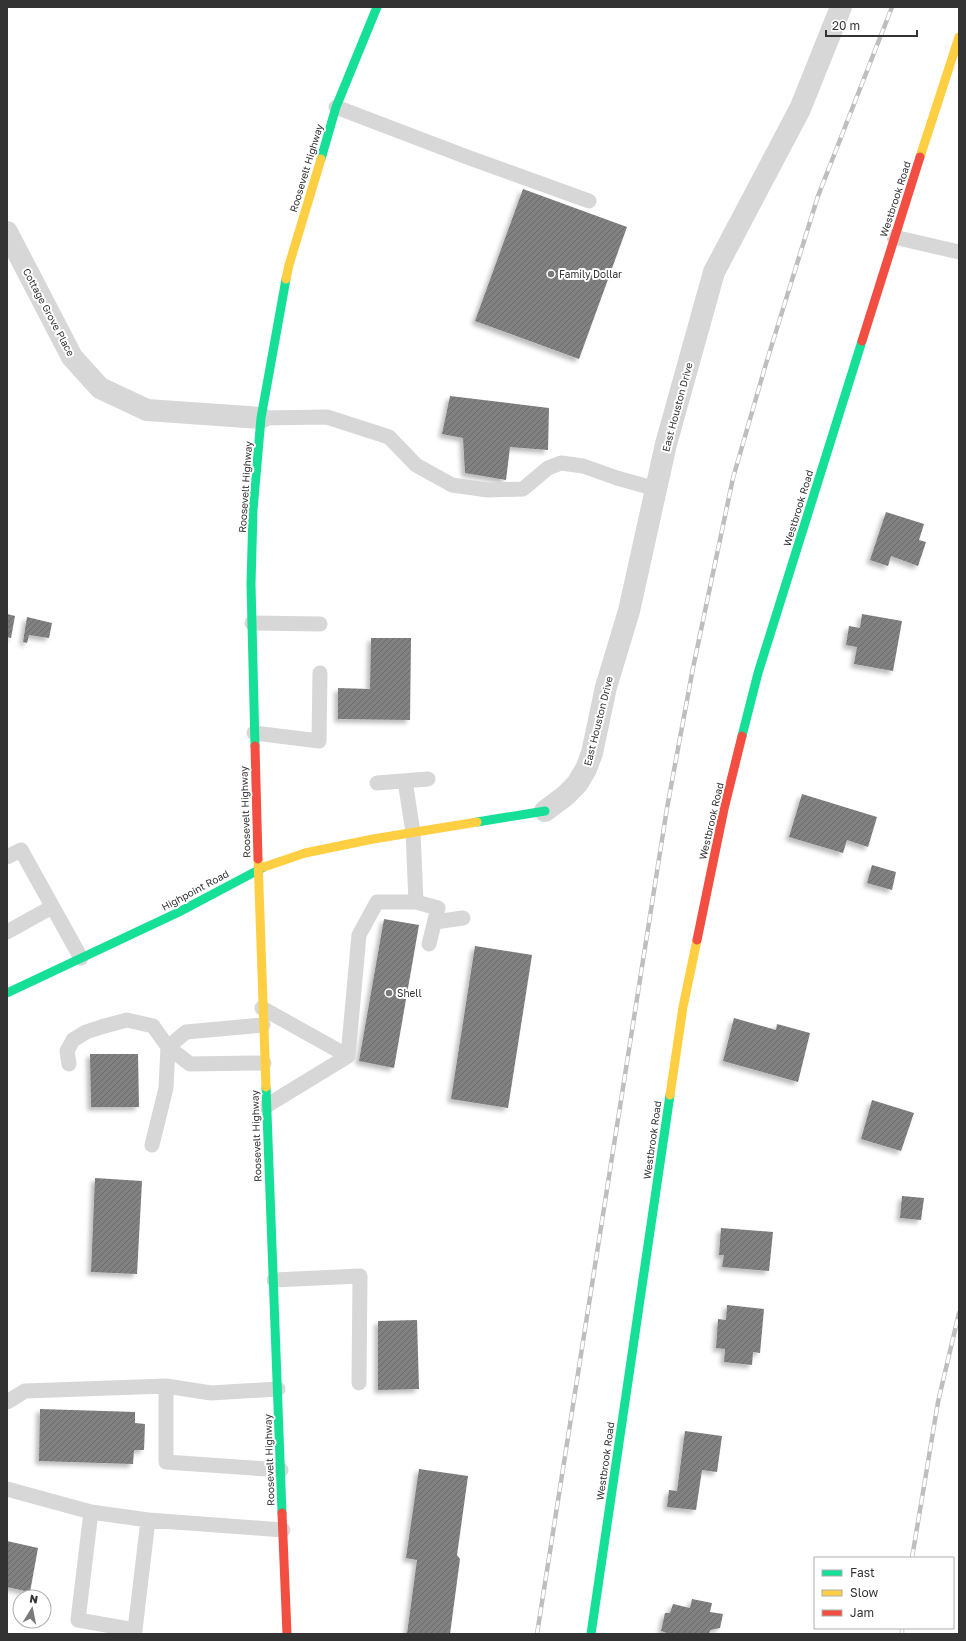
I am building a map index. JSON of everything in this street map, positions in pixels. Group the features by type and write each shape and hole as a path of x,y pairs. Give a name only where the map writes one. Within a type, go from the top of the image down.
{"street":[{"name":"Roosevelt Highway","path":"287,1634 262,1008 251,584 253,510 261,418 289,265 336,107 377,7"},
{"name":"East Houston Drive","path":"544,811 565,796 577,784 586,769 592,753 606,687 628,611 666,444 714,272 800,109 841,7"},
{"name":"Westbrook Road","path":"591,1634 683,1007 724,809 758,673 894,237 959,37"},
{"name":"Cottage Grove Place","path":"7,232 72,357 100,388 147,410 261,418"},
{"name":"Highpoint Road","path":"7,993 179,912 258,869 305,853 413,832 544,811"}],"lane":[{"path":"336,107 589,201"},
{"path":"894,237 959,252"},
{"path":"261,418 327,417 389,437 416,465 452,485 488,490 523,489 548,468 561,463 583,466 617,478 656,489"},
{"path":"252,624 320,624"},
{"path":"254,733 319,742 320,673"},
{"path":"377,783 428,779"},
{"path":"405,781 413,832 416,902"},
{"path":"7,857 21,850 81,958"},
{"path":"348,1056 359,935 378,902 416,902 438,908 430,944"},
{"path":"7,932 52,907"},
{"path":"435,922 463,918"},
{"path":"262,1008 348,1056"},
{"path":"69,1064 67,1051 73,1040 101,1026 126,1020 152,1026 168,1046 190,1064 264,1063"},
{"path":"152,1146 166,1088 168,1046 186,1032 263,1025"},
{"path":"266,1106 348,1056"},
{"path":"274,1280 360,1276 359,1383"},
{"path":"7,1402 25,1391 166,1386 212,1393 278,1389"},
{"path":"166,1386 166,1462 281,1470"},
{"path":"7,1489 91,1512 148,1520 282,1530"},
{"path":"91,1512 78,1620 135,1630 148,1520"}],"building":[{"name":"Family Dollar","path":"523,189 627,227 579,359 475,321"},
{"path":"450,396 549,408 548,450 510,447 506,480 465,473 463,438 442,434"},
{"path":"886,512 924,524 919,540 926,542 918,566 891,556 888,566 870,560"},
{"path":"7,614 15,616 11,638 7,637"},
{"path":"862,614 902,621 893,671 854,664 857,647 846,645 849,626 860,628"},
{"path":"27,617 52,623 49,638 29,635 27,643 23,642"},
{"path":"371,638 411,638 410,720 338,719 338,688 370,689"},
{"path":"802,794 877,817 868,847 847,840 843,853 789,837"},
{"path":"872,865 896,872 892,890 867,883"},
{"name":"Shell","path":"384,919 419,925 394,1068 359,1061"},
{"path":"475,946 532,955 508,1108 451,1099"},
{"path":"734,1018 776,1030 777,1024 810,1033 798,1082 723,1061"},
{"path":"90,1054 138,1054 139,1107 91,1107"},
{"path":"872,1100 914,1113 901,1151 861,1139"},
{"path":"95,1178 142,1181 137,1274 91,1272"},
{"path":"902,1196 924,1198 921,1220 900,1218"},
{"path":"721,1228 773,1232 769,1271 722,1267 724,1255 719,1255"},
{"path":"727,1305 764,1309 760,1353 753,1352 752,1365 724,1362 725,1349 716,1348 718,1319 726,1320"},
{"path":"417,1320 419,1389 378,1390 378,1321"},
{"path":"40,1409 135,1412 135,1423 145,1424 144,1450 134,1450 133,1464 39,1461"},
{"path":"685,1431 722,1436 717,1472 702,1470 696,1510 667,1507 669,1490 677,1491"},
{"path":"419,1469 468,1476 457,1555 460,1559 450,1634 407,1634 417,1560 406,1558"},
{"path":"7,1541 38,1548 31,1589 16,1589 7,1587"},
{"path":"692,1599 712,1603 710,1612 723,1614 720,1628 710,1630 709,1634 670,1634 661,1631 665,1613 670,1613 673,1604 690,1608"}],"railway":[{"path":"537,1634 667,808 693,668 733,478 765,367 818,196 892,7"},
{"path":"912,1557 938,1402 959,1313"},
{"path":"902,1629 902,1634"}],"traffic: fast":[{"path":"321,159 336,107 377,7"},
{"path":"255,746 251,584 253,510 261,418 286,279"},
{"path":"742,736 758,673 862,341"},
{"path":"477,822 545,811"},
{"path":"7,993 179,912 264,867"},
{"path":"266,1087 282,1513"},
{"path":"591,1634 670,1095"}],"traffic: slow":[{"path":"920,157 959,37"},
{"path":"286,279 321,159"},
{"path":"264,867 305,853 373,839 477,822"},
{"path":"258,859 266,1087"},
{"path":"670,1095 683,1007 697,940"}],"traffic: jam":[{"path":"862,341 920,157"},
{"path":"697,940 724,809 742,736"},
{"path":"255,746 258,859"},
{"path":"282,1513 287,1634"}],"place":[{"name":"Family Dollar","path":"551,274"},
{"name":"Shell","path":"389,993"}]}
